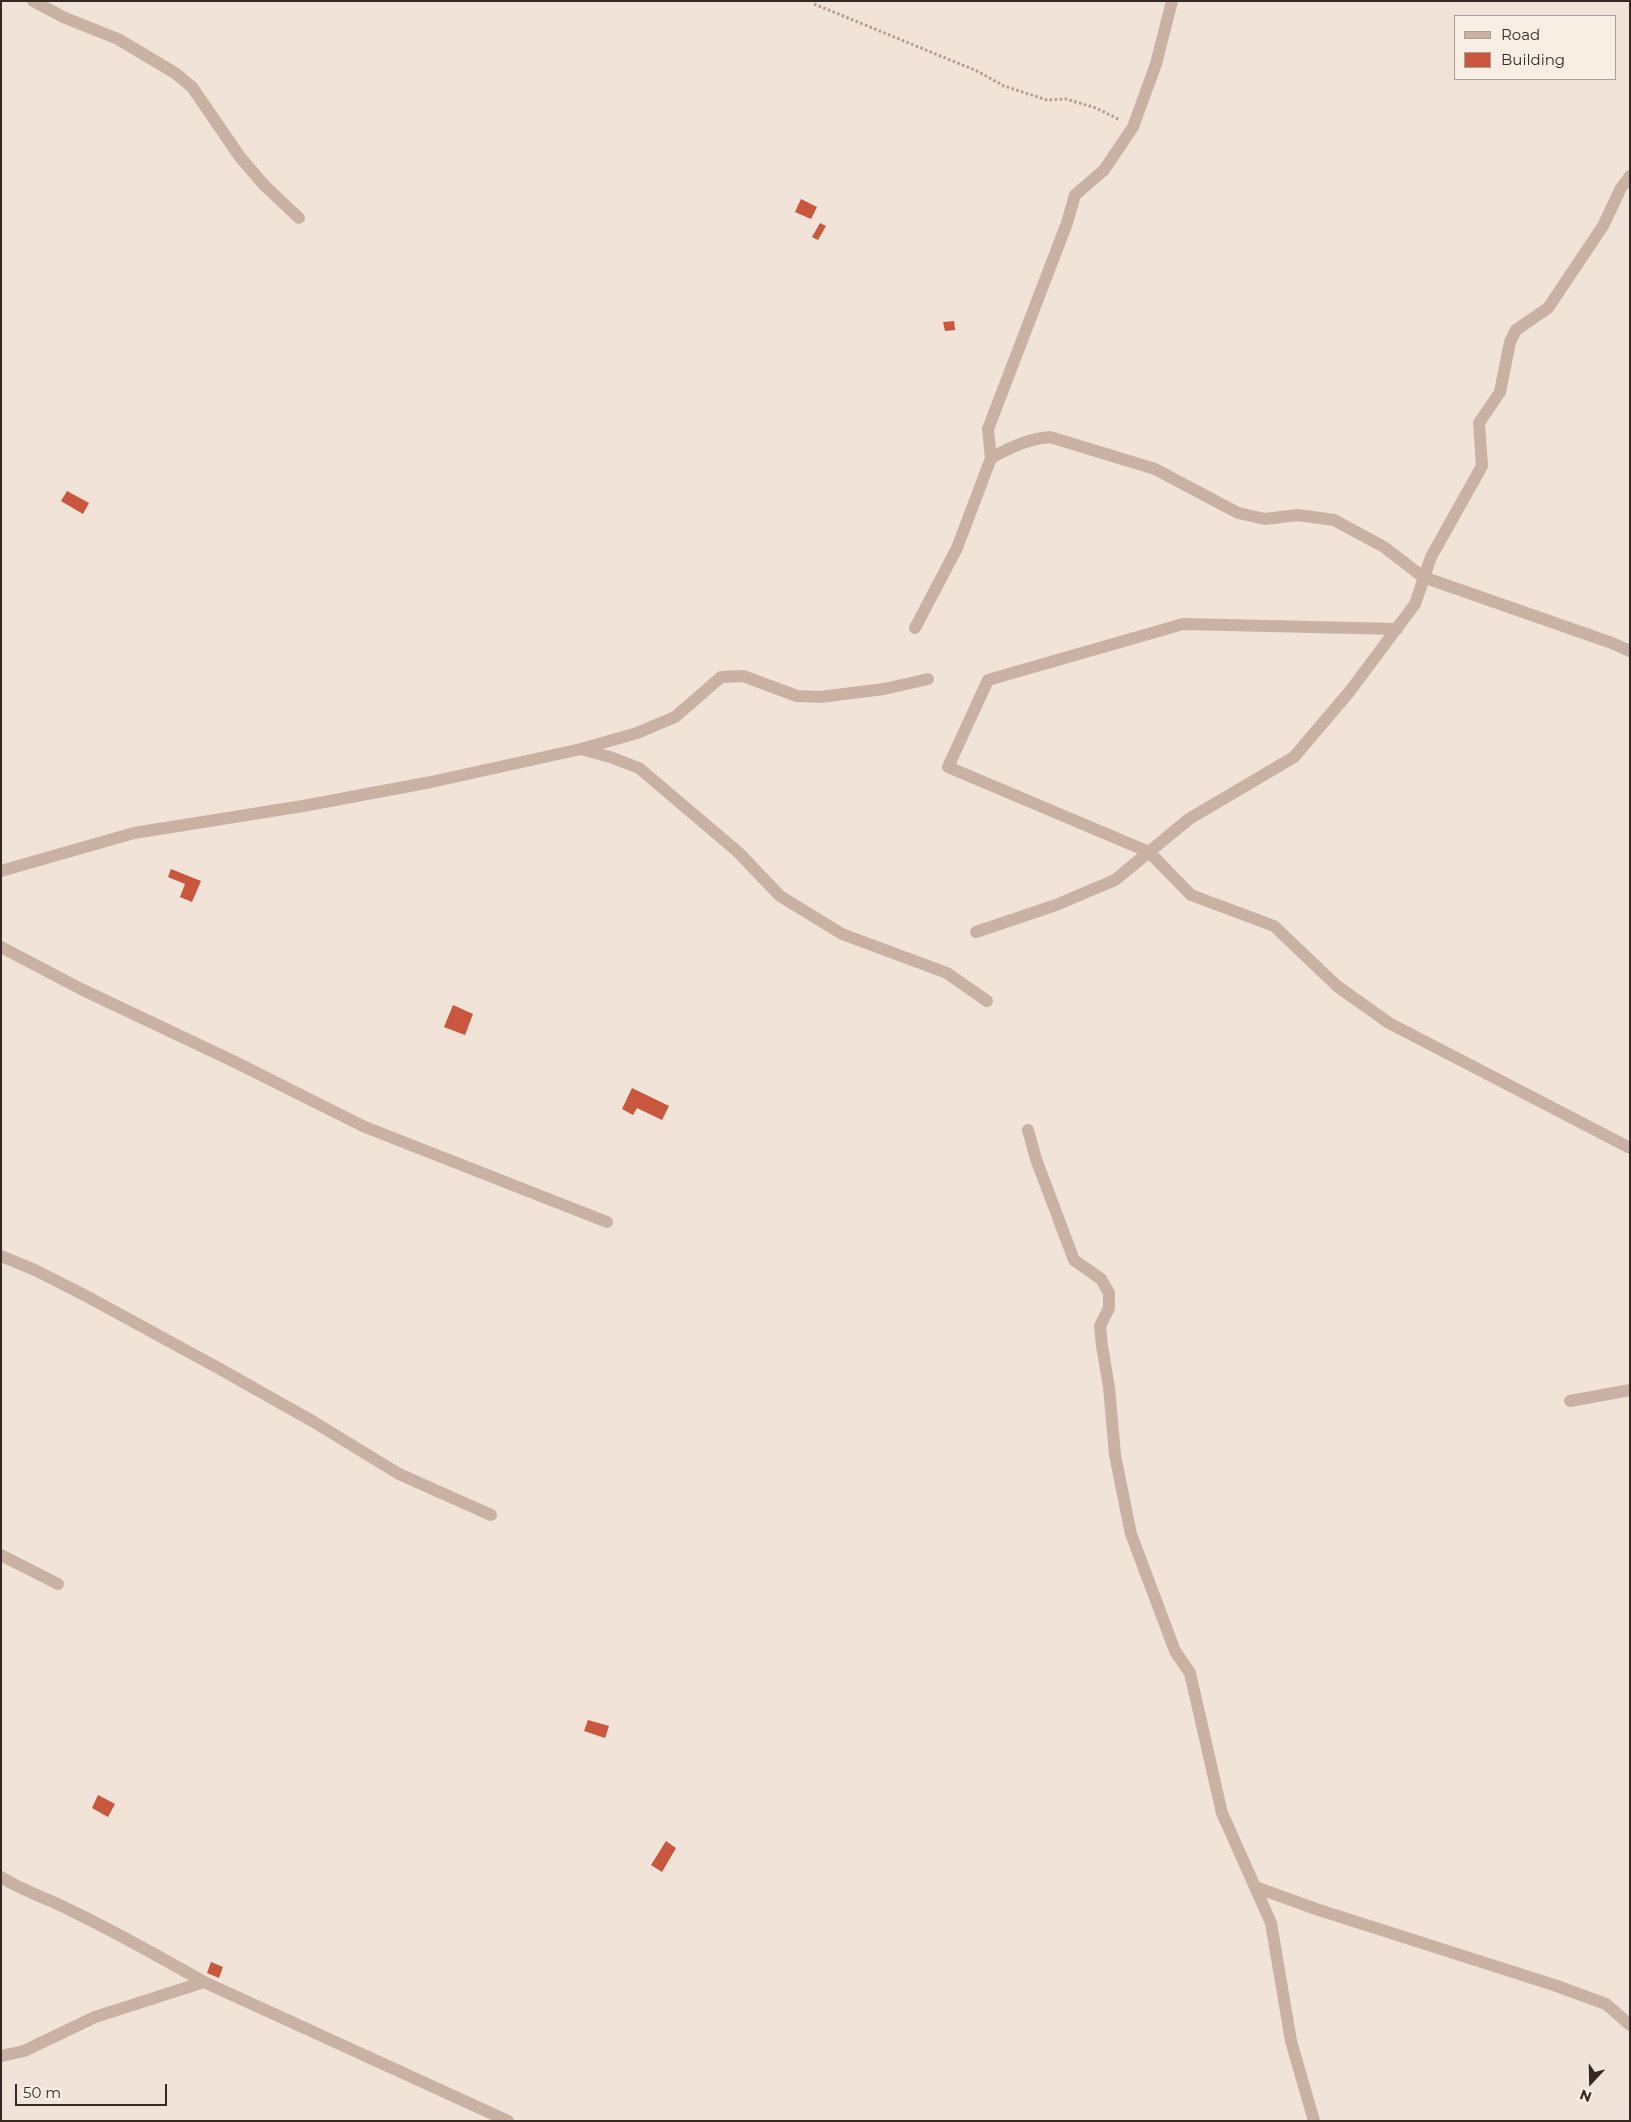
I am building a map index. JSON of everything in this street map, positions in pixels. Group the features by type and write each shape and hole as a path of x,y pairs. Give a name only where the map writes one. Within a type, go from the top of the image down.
{"street":[{"path":"33,1 62,17 118,38 175,73 192,87 240,157 264,185 299,218"},
{"path":"914,628 957,548 992,458 988,429 1075,196 1114,158 1134,127 1156,64 1172,1"},
{"path":"976,932 1056,905 1115,880 1188,819 1294,757 1350,691 1415,604 1423,577 1457,509 1482,466 1479,423 1500,392 1510,342 1516,330 1548,308 1603,226 1621,188 1630,176"},
{"path":"992,458 1016,445 1034,439 1050,437 1155,469 1238,513 1265,519 1298,515 1334,520 1384,547 1423,577 1630,651"},
{"path":"1397,629 1183,624 988,680 948,766 1149,852 1192,894 1274,926 1337,986 1389,1024 1630,1148"},
{"path":"1,871 134,833 432,782 581,749 637,733 675,718 721,677 743,676 797,696 820,697 884,689 928,679"},
{"path":"581,749 639,768 738,852 780,896 842,934 947,973 987,1001"},
{"path":"1,947 81,989 233,1061 365,1127 607,1222"},
{"path":"1028,1130 1036,1159 1074,1260 1100,1279 1109,1293 1109,1308 1100,1326 1109,1387 1115,1455 1131,1534 1176,1651 1190,1673 1222,1813 1271,1923 1291,2041 1314,2121"},
{"path":"1,1256 35,1270 88,1297 220,1369 314,1422 399,1474 491,1515"},
{"path":"1570,1401 1630,1390"},
{"path":"1,1555 58,1584"},
{"path":"1,1877 16,1886 62,1905 132,1940 204,1982 508,2121"},
{"path":"1255,1887 1319,1910 1554,1985 1606,2004 1630,2025"},
{"path":"1,2056 24,2051 95,2017 204,1982"}],"path":[{"path":"814,4 977,71 1004,86 1047,100 1066,99 1096,108 1134,127"}],"building":[{"path":"801,199 817,207 811,219 795,212"},
{"path":"820,223 826,226 818,240 812,237"},
{"path":"954,321 955,330 945,331 943,322"},
{"path":"67,491 89,503 83,514 61,501"},
{"path":"171,869 201,881 192,902 180,897 185,884 168,877"},
{"path":"453,1005 473,1014 465,1035 444,1027"},
{"path":"632,1088 669,1106 662,1120 637,1108 633,1115 622,1109"},
{"path":"588,1720 609,1726 605,1738 584,1731"},
{"path":"98,1795 115,1804 108,1817 92,1808"},
{"path":"666,1841 676,1848 662,1872 651,1865"},
{"path":"211,1962 223,1967 219,1978 207,1973"}]}
